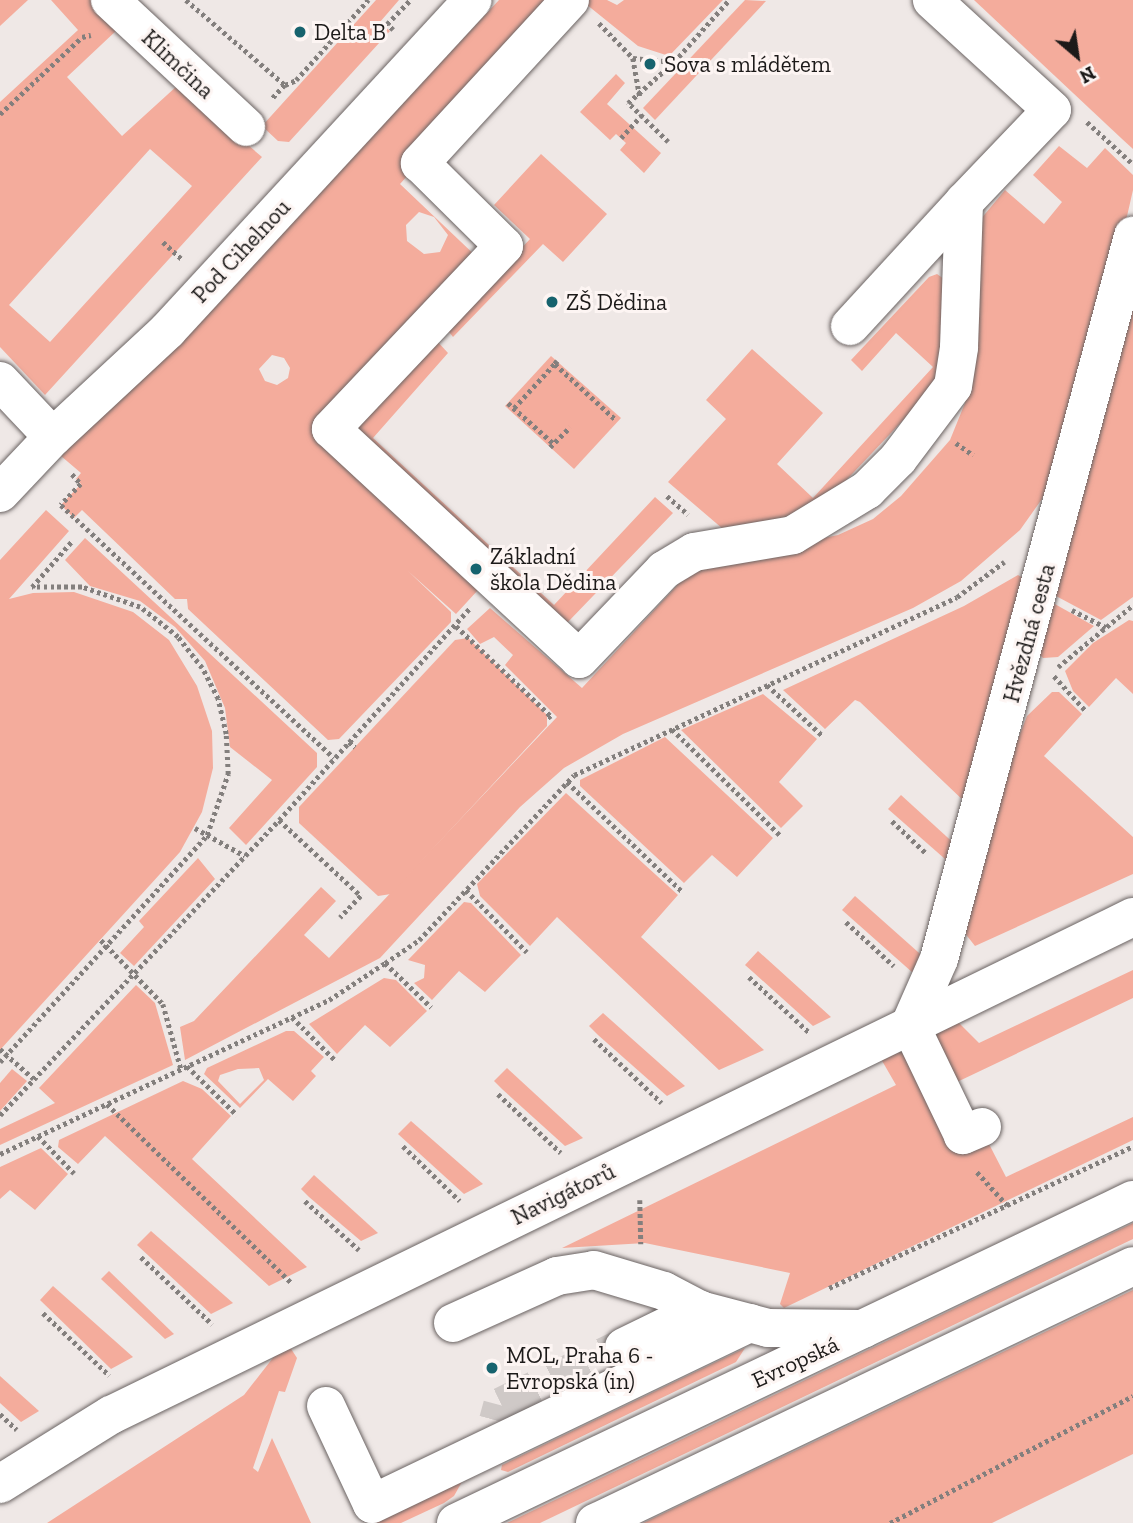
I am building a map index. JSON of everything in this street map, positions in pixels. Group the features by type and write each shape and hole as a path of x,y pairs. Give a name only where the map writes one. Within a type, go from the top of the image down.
{"street":[{"name":"Pod Cihelnou","path":"0,493 53,437 168,330 472,0"},
{"path":"850,326 1052,110 932,0"},
{"path":"583,10 421,163 504,246 331,429 579,659 664,570 694,552 793,536 867,490 898,458 953,386 977,190"},
{"name":"Klimčina","path":"122,12 246,127"},
{"name":"Hvězdná cesta","path":"910,1025 934,974 1054,541 1133,236"},
{"path":"0,381 53,437"},
{"name":"Navigátorů","path":"0,1483 111,1415 1133,917"},
{"path":"910,1025 963,1135 982,1127"},
{"name":"Evropská","path":"462,1520 1133,1200"},
{"path":"595,1523 1133,1266"},
{"path":"453,1323 557,1276 594,1270 664,1291 700,1310 768,1328 863,1329"},
{"path":"624,1347 700,1310"},
{"path":"326,1406 372,1504 493,1436 750,1324"},
{"path":"462,1520 493,1436"}],"path":[{"path":"186,0 285,85"},
{"path":"246,127 285,85 296,79 368,0"},
{"path":"387,24 410,0"},
{"path":"668,142 628,103 640,97 729,0"},
{"path":"583,10 633,58 640,97"},
{"path":"0,114 82,37 122,12"},
{"path":"633,58 674,62"},
{"path":"621,138 642,115"},
{"path":"1089,123 1133,164"},
{"path":"163,242 186,264"},
{"path":"514,408 556,362 615,419"},
{"path":"508,403 552,445 570,427"},
{"path":"76,479 81,484 61,505 334,758"},
{"path":"0,1062 207,835 228,774 226,734 218,699 202,668 178,637 140,607 82,586 32,587 72,541"},
{"path":"0,1154 328,1000 419,940 574,775 957,597 1023,547 1054,541"},
{"path":"0,1115 246,856 456,626 478,597"},
{"path":"1004,724 1051,672 1132,607"},
{"path":"456,626 551,716 547,719"},
{"path":"1051,672 1086,711"},
{"path":"767,685 823,737"},
{"path":"672,729 780,835"},
{"path":"349,742 355,747"},
{"path":"567,782 682,891"},
{"path":"279,820 361,896 340,918"},
{"path":"195,828 246,856"},
{"path":"466,890 527,952"},
{"path":"846,922 904,975"},
{"path":"101,940 163,1004 184,1067 237,1115"},
{"path":"385,962 431,1007"},
{"path":"749,977 812,1034"},
{"path":"292,1017 335,1059"},
{"path":"594,1039 665,1105"},
{"path":"0,1049 34,1079"},
{"path":"498,1094 563,1154"},
{"path":"107,1104 292,1284"},
{"path":"38,1136 74,1173"},
{"path":"403,1146 462,1203"},
{"path":"820,1293 1133,1146"},
{"path":"655,1149 639,1206 642,1246 664,1291"},
{"path":"305,1201 360,1251"},
{"path":"141,1257 212,1324"},
{"path":"43,1313 112,1378"},
{"path":"890,1523 1133,1396"},
{"path":"0,1414 19,1432"}],"shaded area":[{"path":"0,0 28,0 0,26"},
{"path":"51,0 95,0 118,29 67,77 122,136 178,85 262,157 45,395 0,347 0,102 78,30","holes":["150,149 192,186 50,342 9,305"]},
{"path":"376,0 399,0 380,22 390,31 289,142 278,141 262,126"},
{"path":"499,0 565,0 400,184 480,260 316,435 478,590 456,614 408,571 451,612 451,622 339,739 328,740 188,609 187,599 175,599 82,510 74,518 61,505 81,484 76,479 81,473 61,456 182,339","holes":["419,212 434,217 448,235 440,252 424,254 407,241 406,225","272,355 284,358 290,368 288,378 277,385 265,381 259,369"]},
{"path":"581,0 607,0 617,5 624,0 723,0 669,56 638,46"},
{"path":"745,0 766,1 655,120 643,108"},
{"path":"974,0 1133,0 1133,149 1121,138"},
{"path":"616,74 625,83 607,104 661,153 644,173 620,150 626,143 616,134 610,140 580,112"},
{"path":"1059,146 1087,168 1105,148 1133,175 1133,190 1104,317 1068,436 1042,499 1020,530 961,581 913,608 623,734 564,768 520,807 380,958 185,1060 180,1027 194,1021 321,887 336,901 304,935 329,958 557,717 505,665 513,655 494,637 480,644 467,629 490,608 582,688 696,565 838,535 873,519 901,496 950,440 965,403 980,220 1005,190 1044,224 1062,202 1033,175"},
{"path":"541,154 607,214 563,262 543,244 453,337 446,328 530,239 494,205"},
{"path":"937,274 944,279 946,375 818,510 796,521 723,529 668,482 726,419 706,400 752,349 823,413 777,464 813,498 933,367 896,333 862,371 851,360 929,277"},
{"path":"1133,301 1133,597 1101,620 1056,596"},
{"path":"436,340 448,353 373,438 554,605 655,497 673,513 567,623 357,444 357,424"},
{"path":"551,356 621,418 574,469 505,406"},
{"path":"46,510 69,531 9,599 33,593 74,592 133,612 169,640 197,686 212,731 213,768 202,812 180,852 0,1050 0,560"},
{"path":"85,538 317,753 317,767 246,845 229,828 272,780 230,747 225,708 205,661 175,627 140,601 90,586 65,560"},
{"path":"1018,575 1023,578 967,804 860,702 855,700 825,729 783,690 964,606"},
{"path":"1053,603 1094,626 1058,657 1043,658 1039,654"},
{"path":"1129,620 1133,621 1133,694 1116,678 1089,707 1073,691 1065,671 1093,643"},
{"path":"468,638 547,715 547,726 391,894 378,896 299,823 299,807 455,640"},
{"path":"1052,692 1059,692 1082,714 1044,756 1133,837 1133,874 975,946 964,932 1012,754 1027,716"},
{"path":"763,694 817,739 779,782 803,806 781,828 681,730"},
{"path":"665,737 773,838 737,877 712,855 684,883 580,786 580,780"},
{"path":"566,793 678,895 641,937 764,1050 719,1070 557,917 530,946 480,896 477,884"},
{"path":"901,795 958,847 953,866 888,809"},
{"path":"198,858 215,879 134,966 120,953 144,927 139,921"},
{"path":"855,896 927,960 913,973 842,910"},
{"path":"464,902 471,903 521,955 485,992 459,971 432,1000 414,983 424,978 425,965 408,960"},
{"path":"758,951 831,1017 813,1026 745,965"},
{"path":"1133,970 1133,998 957,1082 1006,1177 1133,1117 1133,1140 784,1308 780,1304 790,1273 645,1243 562,1248 896,1085 881,1059 957,1021 979,1043"},
{"path":"384,978 396,980 427,1011 390,1047 365,1025 337,1054 309,1024"},
{"path":"136,985 155,1003 173,1065 0,1145 0,1129 55,1103 39,1088"},
{"path":"603,1013 685,1086 667,1096 598,1035 589,1026"},
{"path":"286,1031 294,1031 324,1057 311,1071 316,1076 293,1101 268,1079 240,1108 204,1074 207,1068","holes":["259,1068 264,1080 240,1104 218,1081 220,1075 238,1069"]},
{"path":"507,1068 583,1138 565,1146 502,1089 494,1081"},
{"path":"12,1069 27,1081 0,1111 0,1083"},
{"path":"183,1081 202,1089 231,1116 192,1159 307,1267 269,1286 105,1136 78,1164 58,1147 59,1140"},
{"path":"411,1121 483,1184 464,1194 398,1134"},
{"path":"41,1148 68,1174 35,1210 10,1190 0,1199 0,1167"},
{"path":"314,1175 378,1233 361,1241 309,1197 301,1189"},
{"path":"1133,1223 1133,1239 540,1523 507,1523"},
{"path":"151,1231 233,1303 211,1314 137,1245"},
{"path":"109,1271 174,1334 165,1339 101,1279"},
{"path":"53,1286 133,1357 111,1369 40,1300"},
{"path":"1133,1290 1133,1454 992,1523 643,1523"},
{"path":"286,1341 297,1358 285,1392 279,1391 253,1468 258,1472 272,1438 311,1523 47,1523 244,1395"},
{"path":"745,1348 736,1362 508,1472 501,1470 502,1465"},
{"path":"0,1376 39,1411 21,1422 0,1403"},
{"path":"463,1480 454,1496 444,1503 401,1523 372,1523"}],"tunnel":[{"path":"498,1421 502,1406 624,1347"}],"place":[{"name":"Delta B","path":"300,32"},
{"name":"Sova s mládětem","path":"650,64"},
{"name":"ZŠ Dědina","path":"552,302"},
{"name":"Základní škola Dědina","path":"476,569"},
{"name":"MOL, Praha 6 - Evropská (in)","path":"492,1368"}]}
